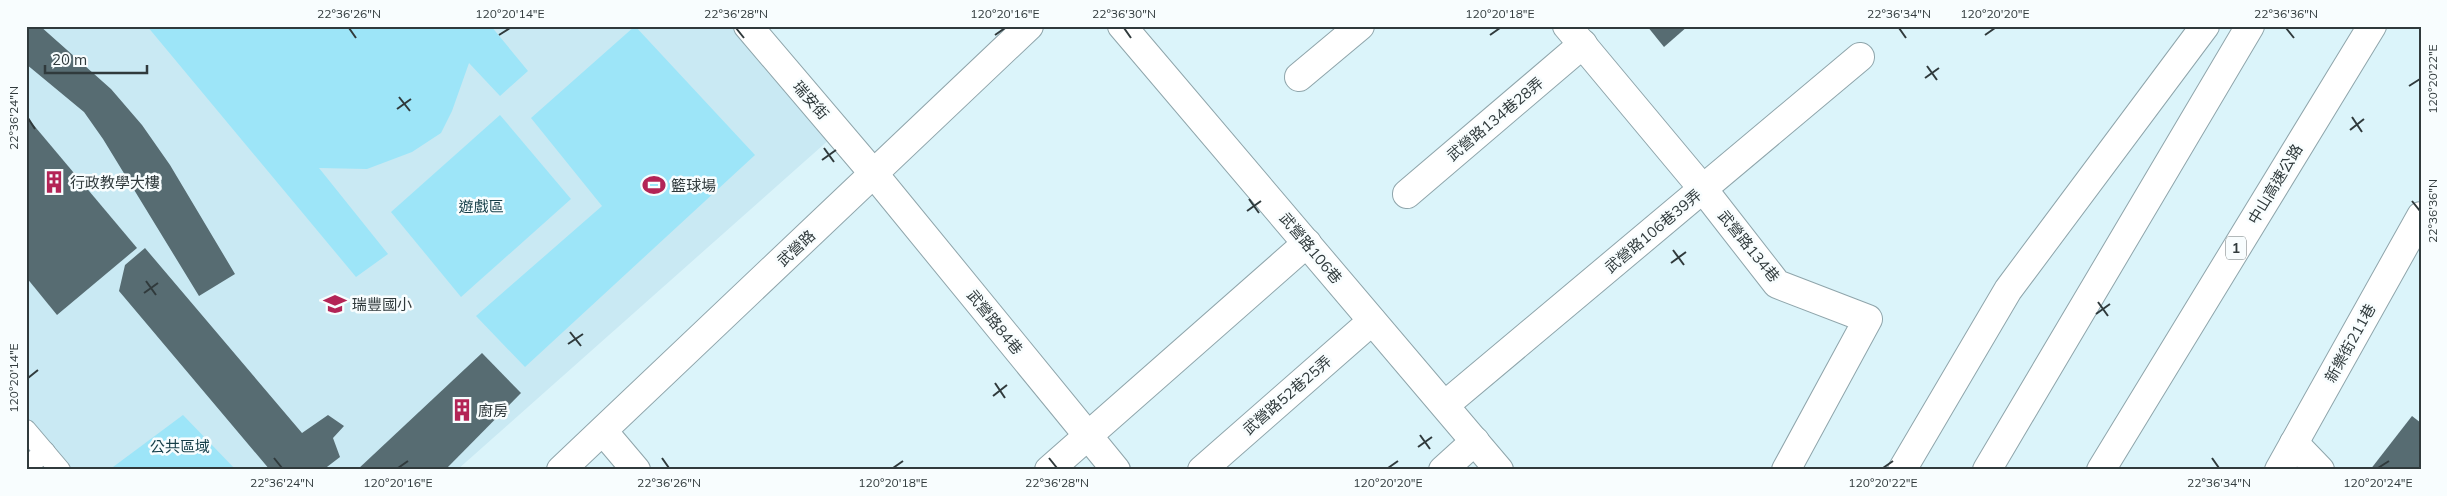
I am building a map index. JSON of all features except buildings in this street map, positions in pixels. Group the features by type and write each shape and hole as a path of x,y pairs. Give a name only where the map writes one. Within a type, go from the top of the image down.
{"main road":[{"name":"瑞安街","path":"748,26 874,174"},
{"name":"武營路","path":"561,470 1029,26"},
{"name":"武營路106巷","path":"1122,26 1500,470"},
{"path":"1299,77 1360,26"},
{"path":"1902,470 2008,290 2205,26"},
{"path":"1987,470 2250,26"},
{"name":"中山高速公路","path":"2100,470 2372,26"},
{"name":"武營路134巷","path":"1575,35 1703,189 1777,284 1868,319 1786,470"},
{"name":"武營路134巷28弄","path":"1408,194 1575,35"},
{"name":"武營路106巷39弄","path":"1445,405 1860,57"},
{"name":"武營路84巷","path":"874,174 1116,470"},
{"name":"新樂街211巷","path":"2278,470 2421,216"},
{"path":"1049,470 1307,243"},
{"name":"武營路52巷25弄","path":"1202,470 1372,321"},
{"path":"603,431 636,470"},
{"path":"1443,470 1475,441"},
{"path":"2294,443 2320,470"}],"lane":[{"path":"26,430 60,470"},
{"path":"26,467 45,452"}],"shaded area":[{"name":"瑞豐國小","path":"26,26 734,26 831,138 457,470 26,470"}],"green space":[{"path":"147,26 491,26 528,71 500,96 469,63 452,111 441,133 412,152 367,169 319,168 388,254 356,277"},
{"name":"籃球場","path":"635,26 755,155 525,367 476,316 602,206 531,118"},
{"name":"遊戲區","path":"500,115 571,199 461,297 391,212"},
{"name":"公共區域","path":"183,415 236,470 109,470"}],"place":[{"name":"行政教學大樓","path":"54,182"},
{"name":"籃球場","path":"654,185"},
{"name":"瑞豐國小","path":"335,304"},
{"name":"廚房","path":"462,410"}]}
